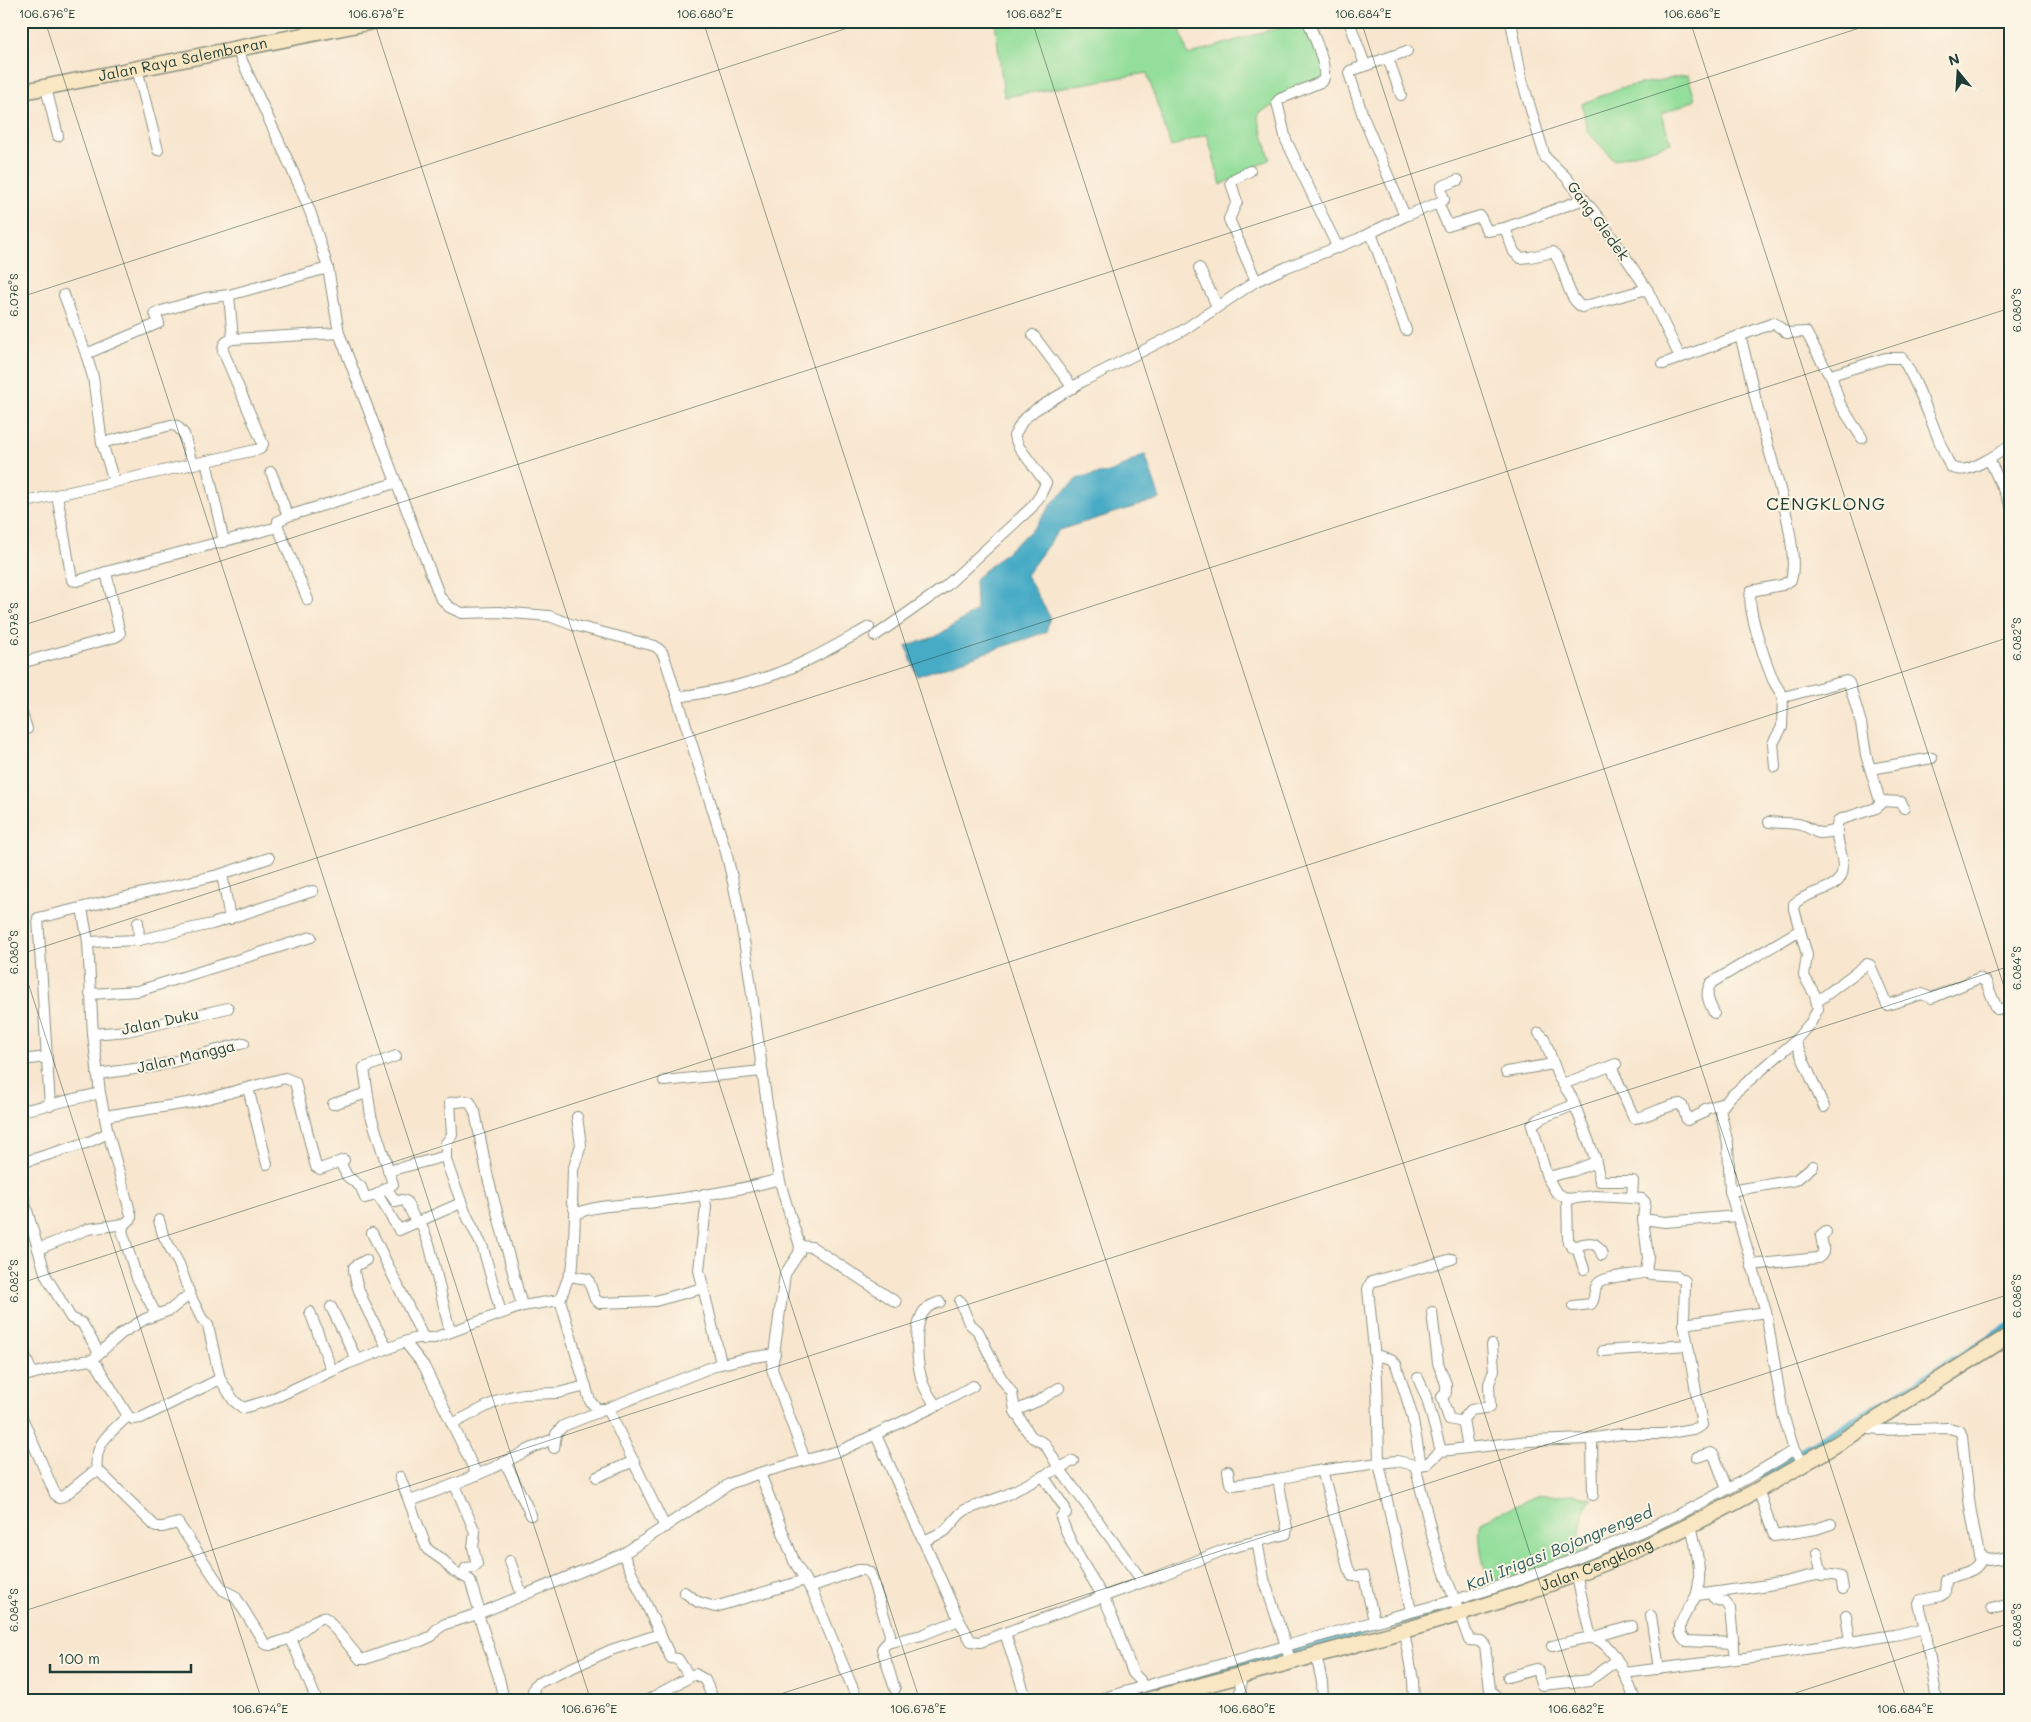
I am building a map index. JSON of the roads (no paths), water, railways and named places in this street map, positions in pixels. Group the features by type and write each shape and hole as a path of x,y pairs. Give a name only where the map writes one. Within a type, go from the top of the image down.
{"main road":[{"name":"Jalan Raya Salembaran","path":"21,92 375,21"},
{"name":"Jalan Cengklong","path":"1138,1694 1241,1675 1288,1653 1316,1655 1408,1621 1576,1573 1671,1524 1691,1524 1733,1493 1758,1490 1799,1457 1865,1426 2010,1335"}],"street":[{"path":"1308,21 1324,66 1325,77 1323,81 1277,102 1286,140 1338,248"},
{"path":"1349,21 1365,65"},
{"name":"Gang Gledek","path":"1511,21 1522,80 1545,157 1600,218 1647,289 1680,358"},
{"path":"237,50 300,187 328,268 339,333 440,597 449,607 462,613 498,612 549,616 573,625 655,646 662,652 678,697 734,882 779,1178 800,1246 799,1253 784,1274 772,1372 805,1460"},
{"path":"1405,216 1364,119 1348,73 1365,65 1407,51"},
{"path":"1388,58 1401,95"},
{"path":"137,69 158,150"},
{"path":"46,88 58,136"},
{"path":"1250,171 1236,178 1231,183 1236,202 1229,219 1256,281"},
{"path":"875,636 946,586 1032,507 1040,496 1046,483 1019,447 1014,436 1023,420 1035,410 1182,331 1256,281 1338,248 1405,216 1438,203 1444,199 1442,186 1458,180"},
{"path":"1438,203 1448,226 1480,216 1487,231 1505,228 1584,199"},
{"path":"1505,228 1514,252 1520,258 1530,258 1551,251 1555,253 1571,294 1582,307 1647,289"},
{"path":"1371,233 1406,330"},
{"path":"86,354 159,323 154,313 205,298 230,295 328,268"},
{"path":"1200,268 1217,306"},
{"path":"64,295 93,377 102,443 114,481"},
{"path":"230,295 233,339"},
{"path":"1663,364 1774,323 1787,333 1806,332 1830,375 1840,404 1862,438"},
{"path":"21,503 257,450 262,447 262,444 222,351 223,345 226,341 233,339 339,333"},
{"path":"1033,335 1073,388"},
{"path":"1740,335 1774,465 1790,536 1792,555 1793,573 1791,580 1782,585 1753,590 1750,595 1750,604 1761,645 1774,681 1783,697 1782,727 1773,743 1775,766"},
{"path":"1830,375 1880,360 1896,357 1902,358 1926,404 1950,466 1955,470 1962,470 1989,459 2010,446"},
{"path":"102,443 172,425 177,426 184,434 192,464"},
{"path":"1989,459 2010,504"},
{"path":"206,461 224,542"},
{"path":"271,472 288,516"},
{"path":"308,600 278,527 278,521 288,516 395,483"},
{"path":"57,495 72,580 77,582 106,572 278,527"},
{"path":"21,663 119,636 120,630 106,572"},
{"path":"678,697 716,691 768,676 822,653 869,627"},
{"path":"1671,1524 1799,1457 1783,1414 1766,1312 1730,1191 1728,1144 1720,1110 1724,1104 1795,1041 1815,1015 1818,1009 1818,1001 1804,976 1807,955 1794,904 1801,898 1834,885 1843,874 1843,863 1836,830 1839,820 1876,808 1880,806 1881,801 1864,746 1858,712 1849,682 1846,681 1783,697"},
{"path":"21,711 27,729"},
{"path":"1871,769 1932,758"},
{"path":"1881,801 1901,802 1904,808"},
{"path":"1769,822 1799,824 1820,834 1836,830"},
{"path":"50,1106 38,918 222,874 269,858"},
{"path":"222,874 230,919"},
{"path":"88,942 139,940 230,919 312,891"},
{"path":"38,1249 88,1229 124,1224 131,1219 108,1133 97,1074 90,994 88,942 82,908"},
{"path":"138,922 139,940"},
{"path":"1714,1013 1707,997 1707,990 1711,983 1800,930"},
{"path":"90,994 138,991 311,937"},
{"path":"1818,1001 1868,964 1887,1005 1922,994 1932,998 1980,978 1986,982 1997,1009 2010,1009"},
{"name":"Jalan Duku","path":"93,1034 127,1031 228,1008"},
{"path":"1538,1033 1544,1038 1553,1064 1587,1134 1600,1181 1633,1181 1632,1198"},
{"path":"1795,1041 1824,1107"},
{"name":"Jalan Mangga","path":"97,1074 157,1066 244,1043"},
{"path":"21,1060 46,1056"},
{"path":"105,1116 194,1102 285,1078 295,1082 316,1167 320,1169 342,1161 347,1176 361,1186 365,1198 376,1195 393,1184 371,1116 364,1068 396,1056"},
{"path":"1506,1072 1553,1064"},
{"path":"1563,1084 1614,1065 1634,1118 1670,1105 1680,1104 1687,1120 1703,1113 1705,1109 1724,1104"},
{"path":"664,1081 762,1071"},
{"path":"248,1088 267,1164"},
{"path":"21,1111 50,1106 100,1093"},
{"path":"333,1104 367,1093"},
{"path":"501,1312 483,1248 461,1203 446,1156 446,1143 452,1135 450,1104 464,1101 470,1102 476,1112 488,1178 522,1306"},
{"path":"1574,1105 1540,1118 1532,1125 1547,1177 1556,1192 1567,1199 1596,1196 1642,1199 1645,1202 1643,1219 1648,1258 1646,1272"},
{"path":"577,1117 581,1145 572,1170 572,1203 576,1214 573,1265 560,1300 593,1406 597,1409 607,1409"},
{"path":"21,1162 89,1142 108,1133"},
{"path":"388,1171 446,1156"},
{"path":"1547,1177 1573,1171 1594,1163 1595,1158"},
{"path":"1730,1191 1796,1180 1813,1166"},
{"path":"576,1214 590,1209 653,1203 704,1194 764,1183 779,1178"},
{"path":"386,1188 396,1202 406,1201 430,1247 450,1332"},
{"path":"21,1190 46,1276 71,1318 82,1323 97,1364 128,1416 133,1419 141,1418 220,1379"},
{"path":"704,1194 706,1208 699,1270 722,1363"},
{"path":"376,1195 399,1230 461,1203"},
{"path":"1567,1199 1568,1242 1572,1248 1576,1248 1578,1251 1584,1269"},
{"path":"1643,1219 1665,1222 1737,1216"},
{"path":"159,1220 163,1235 179,1264 190,1294 202,1319 208,1325 220,1379 234,1400 243,1408 270,1400 357,1360 405,1342 417,1338 434,1338 501,1312 522,1306 560,1300"},
{"path":"124,1224 122,1231 137,1278 156,1314"},
{"path":"1752,1265 1818,1258 1822,1255 1824,1249 1821,1236 1826,1232"},
{"path":"372,1233 424,1339"},
{"path":"1572,1248 1586,1243 1594,1243 1598,1246 1602,1255"},
{"path":"800,1246 812,1247 896,1302"},
{"path":"1414,1701 1408,1621 1379,1463 1377,1379 1368,1288 1369,1284 1452,1259"},
{"path":"366,1260 354,1267 355,1276 367,1307 388,1348"},
{"path":"1228,1471 1230,1484 1233,1486 1322,1470 1379,1463 1398,1461 1418,1465 1427,1464 1442,1451 1529,1442 1592,1439 1622,1434 1662,1434 1698,1428 1702,1425 1684,1324 1685,1281 1677,1276 1649,1274 1646,1272 1600,1282 1596,1285 1594,1302 1592,1304 1573,1306"},
{"path":"570,1276 588,1279 595,1299 600,1303 654,1301 703,1288"},
{"path":"21,1377 95,1357 122,1332 156,1314 170,1310 190,1294"},
{"path":"960,1301 967,1320 978,1331 1000,1376 1012,1393 1015,1411 1032,1437 1045,1444 1059,1468 1143,1582"},
{"path":"936,1406 927,1392 920,1375 917,1356 918,1331 924,1310 940,1302"},
{"path":"331,1306 357,1360"},
{"path":"310,1312 332,1371"},
{"path":"1432,1312 1438,1364 1446,1384 1446,1393 1442,1397 1443,1405 1448,1419 1463,1422"},
{"path":"1684,1324 1766,1312"},
{"path":"405,1342 424,1366 476,1476"},
{"path":"1468,1448 1463,1422 1466,1414 1471,1410 1490,1407 1489,1384 1494,1370 1492,1345"},
{"path":"1603,1351 1688,1345"},
{"path":"21,1346 32,1373"},
{"path":"410,1501 476,1476 541,1444 555,1443 558,1430 563,1426 722,1363 775,1354"},
{"path":"1375,1355 1391,1359 1396,1364 1412,1415 1418,1465 1434,1544 1458,1607 1468,1640 1481,1641 1486,1645 1490,1690 1501,1701"},
{"path":"1418,1378 1442,1451"},
{"path":"452,1424 501,1398 524,1394 558,1393 586,1386"},
{"path":"21,1415 55,1494 59,1498 92,1473 101,1473 156,1527 163,1528 178,1523 181,1526 223,1590 235,1596 265,1644 270,1645 290,1640 314,1621 323,1617 327,1619 360,1659 365,1659 421,1641 432,1636 436,1630 445,1624 479,1613 623,1554 731,1483 842,1450 936,1406 972,1386"},
{"path":"1015,1411 1040,1400 1059,1388"},
{"path":"607,1409 665,1527"},
{"path":"97,1472 96,1453 99,1446 128,1416"},
{"path":"1865,1426 1870,1429 1880,1430 1949,1428 1960,1431 1978,1550 1982,1558 1988,1560 2010,1557"},
{"path":"876,1435 960,1620 969,1639 974,1642 980,1642 1143,1582 1226,1548 1282,1536 1288,1532 1278,1478"},
{"path":"1592,1439 1593,1495"},
{"path":"1697,1457 1711,1453 1714,1454 1733,1493"},
{"path":"924,1541 946,1531 960,1514 966,1510 1004,1496 1073,1460"},
{"path":"598,1477 634,1461"},
{"path":"506,1462 531,1515"},
{"path":"1322,1470 1345,1559 1352,1576 1364,1576 1374,1621"},
{"path":"760,1473 794,1561 807,1584 854,1700"},
{"path":"1043,1476 1065,1508 1066,1513 1061,1517 1067,1533 1102,1597 1133,1673 1140,1680 1138,1694 1093,1701"},
{"path":"400,1477 427,1549 444,1561 452,1570 470,1580 472,1584 504,1701"},
{"path":"455,1485 475,1535 476,1564 474,1567 466,1568 463,1575"},
{"path":"1758,1490 1774,1536 1816,1529 1831,1524"},
{"path":"1691,1524 1697,1557 1698,1581 1696,1595 1679,1627 1681,1636 1686,1641 1734,1643"},
{"path":"1257,1541 1264,1579 1288,1653"},
{"path":"1458,1607 1556,1565 1629,1544"},
{"path":"1817,1553 1822,1576"},
{"path":"623,1554 671,1658 678,1659 689,1676"},
{"path":"1938,1701 1919,1604 1922,1600 1945,1593 1946,1580 1969,1573 1980,1563 1982,1558"},
{"path":"510,1561 522,1595"},
{"path":"684,1592 698,1602 715,1607 858,1570 868,1571 873,1579 890,1634 887,1644 882,1649 895,1689"},
{"path":"1576,1573 1591,1638"},
{"path":"1696,1595 1812,1576 1833,1575 1841,1577 1843,1589"},
{"path":"1712,1593 1714,1598 1725,1602 1729,1606 1735,1659"},
{"path":"1992,1609 2010,1604"},
{"path":"1846,1615 1850,1641"},
{"path":"1651,1616 1659,1670"},
{"path":"887,1644 922,1635 960,1620"},
{"path":"1163,1689 1288,1653 1374,1621 1408,1621"},
{"path":"1552,1646 1591,1638 1632,1626"},
{"path":"1624,1673 1735,1659 1894,1635 1925,1628"},
{"path":"1005,1633 1027,1701"},
{"path":"536,1701 534,1690 536,1684 611,1650 660,1634"},
{"path":"1591,1638 1602,1643 1617,1660 1635,1701"},
{"path":"290,1640 317,1701"},
{"path":"1316,1655 1322,1682 1323,1701"},
{"path":"1508,1677 1536,1669 1540,1682 1544,1685 1585,1681 1594,1678 1617,1660"},
{"path":"646,1701 695,1674 702,1677 714,1701"},
{"path":"1240,1701 1241,1675"},
{"path":"667,1690 672,1701"}],"water":[{"path":"1145,454 1160,499 1059,530 1026,575 1050,617 1046,632 917,676 906,646 935,637 976,611 975,579 1034,528 1055,500 1079,477 1112,472"}],"waterway":[{"name":"Kali Irigasi Bojongrenged","path":"1762,1474 1837,1432 2010,1327"},
{"name":"Kali Irigasi Bojongrenged","path":"1117,1699 1437,1611 1521,1583"}],"district":[{"name":"CENGKLONG","path":"1826,504"}]}
